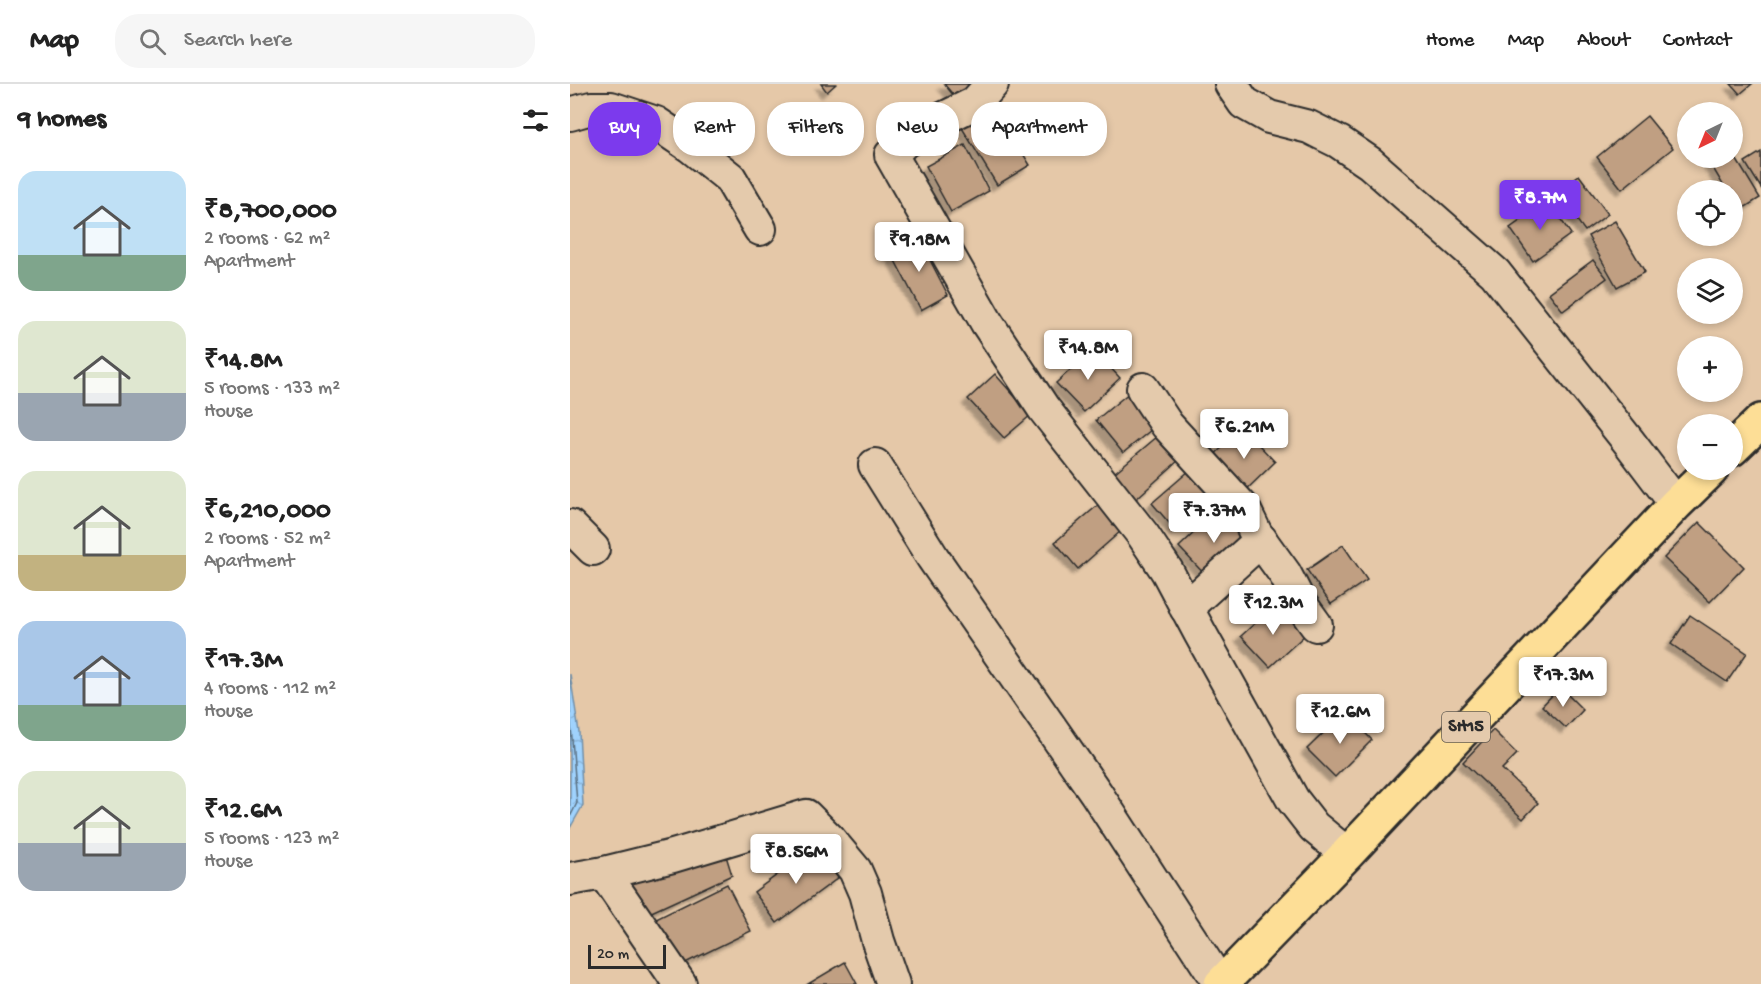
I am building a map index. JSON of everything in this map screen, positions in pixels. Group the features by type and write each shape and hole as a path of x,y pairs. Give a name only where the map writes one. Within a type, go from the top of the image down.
{"main road":[{"path":"1743,438 1761,421"},
{"name":"SH15","path":"1221,984 1701,480"}],"street":[{"path":"992,84 975,103 928,126 904,142 891,155 987,323 1044,409 1143,535 1167,571 1293,800 1314,827 1347,854"},
{"path":"1231,84 1244,103 1269,117 1309,127 1339,142 1370,163 1495,273 1676,504"},
{"path":"570,114 591,108 611,108 656,123 690,146 730,178 760,229"},
{"path":"1143,389 1167,425 1244,509 1256,534 1285,574 1300,603 1316,625"},
{"path":"875,465 933,558 1096,793 1221,984"},
{"path":"570,526 593,549"},
{"path":"1186,608 1261,540"},
{"path":"570,879 604,873 693,850 806,816 855,870 865,893 893,984"},
{"path":"604,873 680,984"}],"water":[{"path":"570,674 579,732 583,805 570,828"}],"building":[{"path":"821,84 836,84 827,92"},
{"path":"944,84 972,84 955,97"},
{"path":"1731,84 1752,84 1740,94"},
{"path":"1647,116 1673,148 1622,189 1597,157"},
{"path":"971,123 971,143 962,128"},
{"path":"965,145 989,191 951,212 926,166 945,156 959,156 959,148"},
{"path":"1761,152 1761,188 1745,162"},
{"path":"979,156 1024,156 1030,165 997,185"},
{"path":"1713,168 1742,168 1760,198 1743,209 1743,180 1720,180"},
{"path":"1579,175 1608,214 1585,231 1556,192"},
{"path":"1548,201 1571,234 1533,261 1510,228"},
{"path":"1615,221 1645,272 1617,287 1588,236"},
{"path":"918,237 948,295 921,310 890,251"},
{"path":"1593,260 1607,278 1563,311 1549,293"},
{"path":"1093,349 1120,378 1084,412 1056,383"},
{"path":"995,374 1031,415 1004,438 968,399"},
{"path":"1130,392 1157,425 1123,453 1096,420"},
{"path":"1243,428 1275,462 1244,492 1212,457"},
{"path":"1158,436 1179,460 1136,499 1113,474"},
{"path":"1197,464 1221,492 1176,531 1152,503"},
{"path":"1098,505 1121,531 1078,569 1055,542"},
{"path":"1220,508 1250,540 1209,579 1179,547"},
{"path":"1699,522 1744,567 1710,602 1664,558"},
{"path":"1343,545 1367,580 1331,604 1307,570"},
{"path":"1276,604 1305,635 1270,667 1241,636"},
{"path":"1690,615 1747,653 1727,682 1671,644"},
{"path":"1560,687 1583,710 1566,728 1542,706"},
{"path":"1345,712 1372,740 1335,777 1307,749"},
{"path":"1493,730 1517,754 1502,769 1538,803 1523,819 1463,762"},
{"path":"723,846 732,875 645,915 625,874"},
{"path":"815,847 838,878 777,923 754,892"},
{"path":"727,884 751,931 675,968 652,921"},
{"path":"845,962 857,984 808,984"}]}
